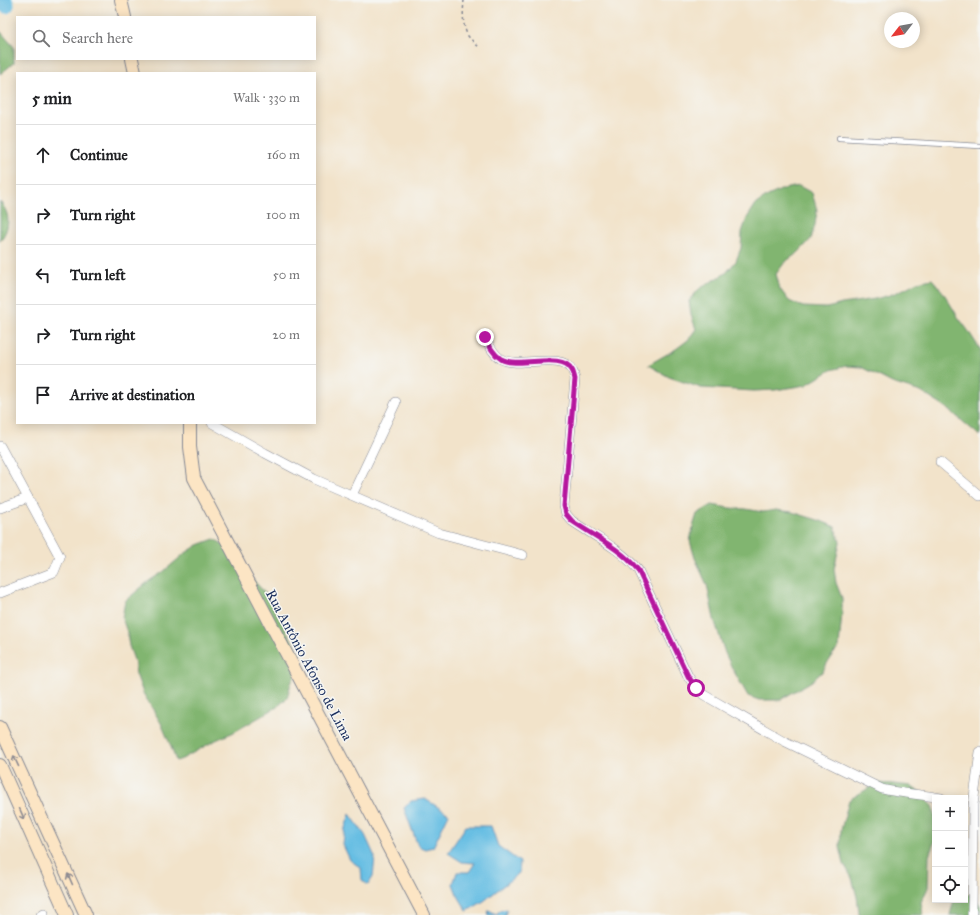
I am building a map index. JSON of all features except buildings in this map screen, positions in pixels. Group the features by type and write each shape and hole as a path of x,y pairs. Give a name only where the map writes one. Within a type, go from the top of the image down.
{"main road":[{"path":"121,0 125,16"},
{"path":"132,60 135,72"},
{"name":"Rua Antônio Afonso de Lima","path":"190,424 190,447 194,478 424,915"},
{"path":"0,727 86,915"},
{"path":"0,765 67,915"}],"street":[{"path":"485,337 493,351 501,359 511,362 559,361 567,364 572,370 575,379 564,506 566,514 572,521 622,554 632,562 638,570 688,676 696,688 704,695 784,741 882,789 893,792 932,796"},
{"path":"352,495 396,402"},
{"path":"214,424 314,479 439,533 523,555"},
{"path":"0,446 60,557 54,572 0,593"},
{"path":"940,462 980,496"},
{"path":"0,508 28,498"},
{"path":"972,915 969,804 980,752"}],"lane":[{"path":"839,138 980,146"}],"path":[{"path":"464,0 464,26 469,36 480,48"}],"green space":[{"path":"0,31 14,47 14,63 0,74"},
{"path":"799,186 812,193 817,210 815,225 811,239 799,252 785,262 776,274 780,289 789,301 803,307 827,308 890,295 917,282 932,279 943,292 980,349 980,436 948,409 921,392 892,383 861,367 846,366 831,370 806,385 775,390 754,391 701,388 669,377 648,365 676,349 688,340 696,329 691,315 689,301 699,289 726,273 736,261 741,248 742,232 747,218 756,204 783,189"},
{"path":"0,202 6,211 8,221 6,231 0,241"},
{"path":"712,505 763,512 776,510 792,512 835,527 840,542 834,569 836,583 842,598 839,647 830,658 823,671 812,681 780,700 759,700 748,696 725,653 714,619 707,585 695,558 690,541 697,514"},
{"path":"214,539 228,547 246,572 265,593 299,653 299,669 291,683 287,698 277,707 234,732 176,761 161,723 143,693 136,674 127,632 122,618 125,601 184,554 198,545"},
{"path":"877,783 893,784 911,786 923,795 932,806 932,848 929,856 928,888 921,902 923,915 859,915 857,897 852,878 844,864 840,847 841,830 849,800"},
{"path":"968,894 971,895 980,905 980,915 950,915 953,903 968,903"}],"water":[{"path":"425,799 449,814 433,847 425,849 418,846 404,808 411,801"},
{"path":"350,814 365,835 375,857 373,877 368,885 362,880 361,868 350,860 343,845 345,828"},
{"path":"466,826 491,826 498,846 520,862 519,873 484,901 467,911 453,884 457,872 469,872 475,863 462,862 448,853"},
{"path":"507,909 505,915 488,915 489,910 496,914 501,910"}],"waterway":[{"path":"3,0 6,5"}],"route":[{"path":"485,337 493,351 501,359 511,362 559,361 567,364 572,370 575,379 564,506 566,514 572,521 622,554 632,562 638,570 688,676 696,688"}]}
